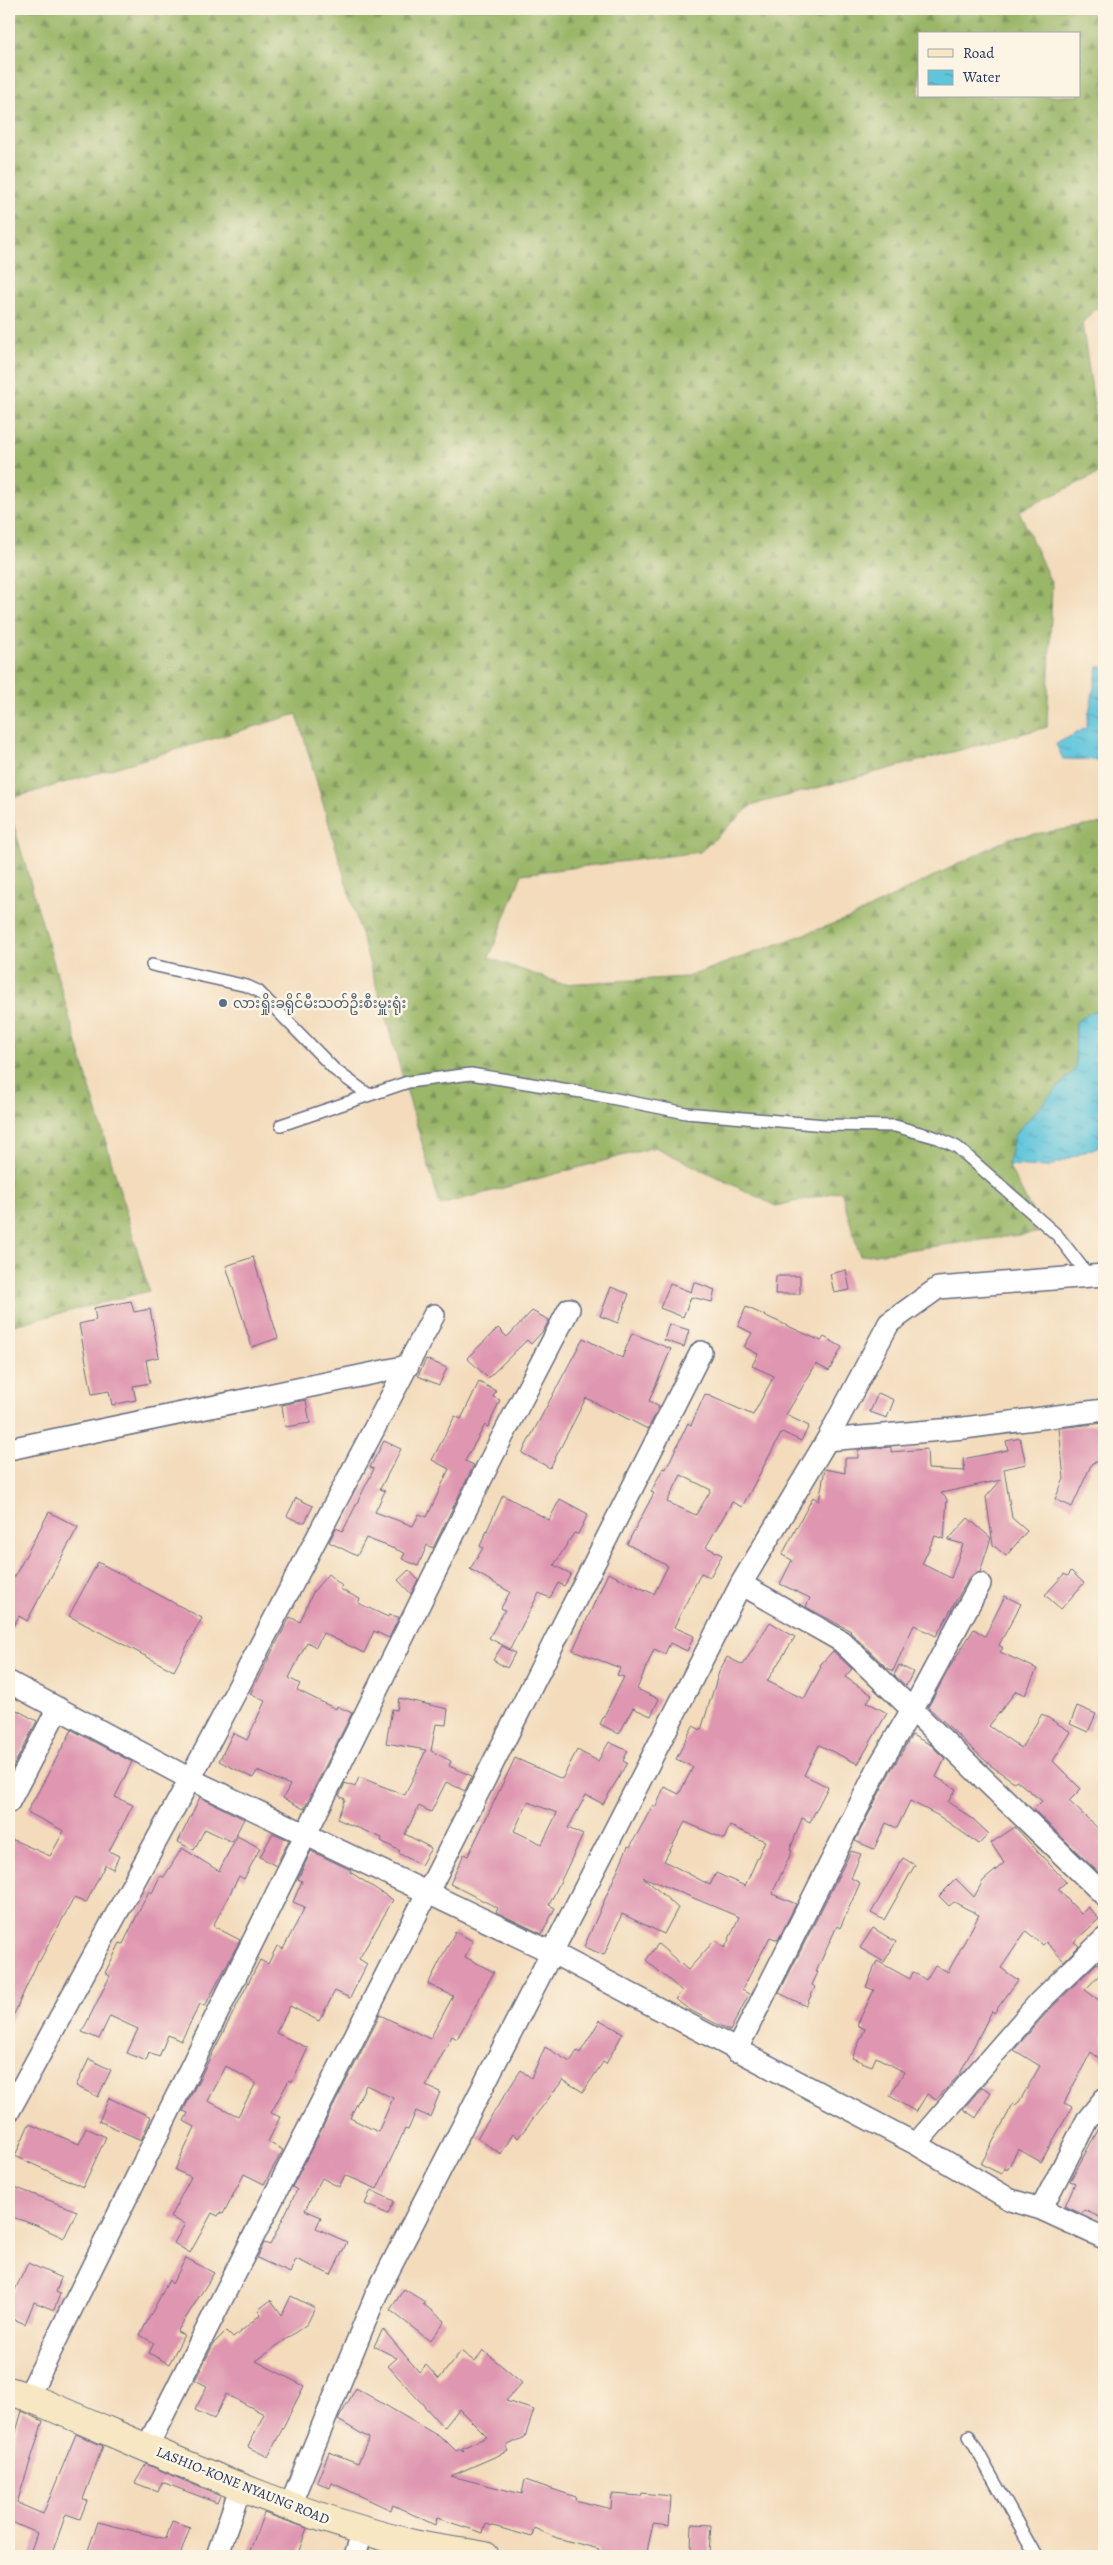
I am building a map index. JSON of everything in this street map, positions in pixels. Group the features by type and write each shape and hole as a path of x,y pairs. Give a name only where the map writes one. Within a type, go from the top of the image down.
{"main road":[{"name":"LASHIO-KONE NYAUNG ROAD","path":"18,2394 290,2505 363,2530 415,2544 485,2556"}],"street":[{"path":"290,2505 376,2295 741,1584 827,1440 889,1323 938,1288 1097,1275"},
{"path":"18,2394 305,1835 494,1455 569,1310"},
{"path":"9,2111 190,1779 434,1315"},
{"path":"147,2447 701,1352"},
{"path":"9,1450 408,1366"},
{"path":"827,1440 964,1428 1104,1410"},
{"path":"741,1584 841,1641 1104,1895"},
{"path":"736,2051 879,1766 920,1696 980,1584"},
{"path":"9,1682 190,1779 551,1952 916,2144 1011,2200 1040,2209 1104,2238"},
{"path":"9,1802 58,1708"},
{"path":"916,2144 1040,2001 1104,1939"},
{"path":"1040,2209 1087,2120 1104,2099"},
{"path":"216,2556 241,2486"},
{"path":"355,2556 363,2530"}],"lane":[{"path":"152,965 247,986 258,991 335,1070 369,1095"},
{"path":"281,1126 408,1082 471,1074 686,1112 824,1125 895,1126 938,1138 957,1147 1057,1235 1097,1275"},
{"path":"969,2436 1036,2556"}],"green space":[{"path":"9,9 1104,9 1104,300 1082,323 1104,471 1019,511 1052,585 1047,727 752,805 700,852 522,874 489,958 562,984 687,977 852,917 1010,838 1104,823 1104,1004 1076,1022 1076,1069 1014,1135 1008,1165 1043,1232 860,1256 841,1191 776,1206 655,1147 440,1205 297,714 9,799"},
{"path":"9,809 149,1291 9,1326"}],"water":[{"path":"1098,667 1104,667 1104,760 1063,759 1056,744 1086,728"},
{"path":"1104,1004 1104,1144 1048,1167 1008,1165 1014,1135 1075,1069 1076,1022"}],"building":[{"path":"253,1257 278,1338 252,1347 226,1266"},
{"path":"846,1270 850,1290 834,1293 830,1274"},
{"path":"776,1276 800,1276 800,1294 775,1294"},
{"path":"694,1282 715,1290 712,1302 691,1297 683,1317 660,1308 670,1284 691,1292"},
{"path":"611,1287 629,1294 618,1323 600,1316"},
{"path":"131,1301 134,1312 150,1309 159,1357 146,1360 150,1383 133,1386 136,1400 112,1405 109,1391 92,1394 79,1324 96,1320 94,1308"},
{"path":"746,1307 821,1341 824,1337 842,1347 829,1371 816,1364 786,1415 809,1426 801,1441 782,1432 742,1507 732,1502 706,1547 722,1555 710,1577 701,1573 674,1627 694,1636 687,1651 670,1643 665,1654 654,1649 637,1689 659,1699 651,1716 633,1708 619,1734 600,1724 624,1677 617,1675 620,1668 573,1650 608,1573 654,1594 668,1566 627,1544 654,1493 651,1492 663,1468 666,1469 688,1423 691,1425 705,1394 753,1415 774,1376 752,1366 758,1354 744,1347 752,1333 738,1326","holes":["681,1475 711,1490 696,1515 667,1502"]},
{"path":"532,1311 549,1320 544,1330 531,1344 527,1340 488,1378 467,1358 498,1328 507,1337"},
{"path":"669,1324 689,1330 684,1347 664,1340"},
{"path":"632,1333 671,1349 649,1401 659,1407 648,1429 586,1398 550,1468 522,1453 583,1338 622,1358"},
{"path":"426,1359 447,1368 439,1385 418,1376"},
{"path":"479,1382 496,1391 493,1397 500,1400 488,1427 485,1425 465,1461 474,1465 433,1548 427,1545 418,1566 402,1559 405,1553 366,1538 357,1556 329,1542 336,1528 343,1531 374,1469 370,1467 384,1441 401,1449 380,1489 385,1491 375,1512 413,1526 419,1514 427,1517 449,1469 432,1460 455,1416 461,1419"},
{"path":"878,1393 894,1400 887,1418 870,1412"},
{"path":"306,1400 310,1423 285,1427 282,1405"},
{"path":"1104,1423 1104,1460 1092,1463 1072,1507 1055,1499 1064,1479 1059,1428"},
{"path":"1020,1438 1026,1464 1004,1469 1012,1518 1027,1531 1006,1556 993,1545 986,1497 1001,1480 941,1493 947,1499 944,1539 935,1536 922,1564 951,1578 963,1544 948,1540 968,1518 991,1538 980,1572 969,1578 936,1636 914,1625 893,1671 887,1668 851,1631 806,1607 810,1598 780,1584 792,1560 782,1555 813,1497 819,1501 825,1469 845,1473 845,1458 858,1458 858,1450 891,1447 891,1452 927,1449 928,1469 965,1471 963,1459 1008,1450 1006,1441"},
{"path":"503,1495 549,1520 560,1499 588,1514 578,1534 574,1533 554,1565 571,1574 564,1586 558,1583 550,1598 539,1593 510,1649 489,1638 505,1610 501,1608 510,1592 470,1569 483,1548 480,1546"},
{"path":"296,1498 313,1506 305,1522 299,1522 287,1516"},
{"path":"49,1512 78,1527 27,1621 19,1616 9,1633 9,1587"},
{"path":"98,1562 202,1618 174,1671 69,1616"},
{"path":"409,1570 418,1580 411,1594 398,1580"},
{"path":"1071,1571 1084,1583 1061,1609 1045,1595 1064,1574 1068,1576"},
{"path":"328,1574 342,1586 340,1589 360,1599 358,1603 388,1617 389,1615 399,1617 389,1638 374,1631 364,1653 323,1633 316,1647 307,1642 289,1678 300,1684 297,1690 336,1709 337,1706 352,1713 304,1809 283,1798 290,1785 257,1771 253,1778 219,1761 233,1733 247,1740 265,1701 250,1694 290,1617 300,1622 313,1592"},
{"path":"1005,1596 1021,1604 999,1645 1003,1648 1000,1652 1037,1669 1025,1695 1016,1691 989,1726 1021,1748 1042,1714 1071,1732 1053,1761 1081,1789 1069,1801 1104,1834 1104,1878 1036,1812 1034,1809 1042,1801 1016,1780 1014,1782 990,1765 928,1707 951,1665 974,1629 985,1636"},
{"path":"770,1622 795,1637 767,1681 804,1699 821,1667 820,1665 833,1651 852,1669 845,1677 872,1695 867,1702 887,1713 858,1764 819,1745 804,1775 828,1787 810,1822 802,1818 790,1850 792,1851 772,1894 796,1904 778,1940 770,1937 742,1990 749,1994 730,2031 690,2010 675,1999 682,1991 646,1960 658,1944 688,1970 715,1940 725,1948 739,1917 643,1877 678,1908 664,1934 622,1914 604,1955 584,1947 628,1846 630,1847 653,1805 656,1807 664,1787 679,1794 693,1767 676,1759 693,1726 701,1730 719,1672 727,1657 743,1665","holes":["685,1822 724,1839 730,1826 765,1841 745,1886 716,1873 710,1885 664,1861"]},
{"path":"502,1646 515,1653 507,1668 493,1660"},
{"path":"899,1665 913,1672 906,1686 894,1675"},
{"path":"399,1698 448,1709 446,1725 436,1724 431,1751 451,1761 449,1766 472,1776 465,1791 446,1782 431,1812 419,1806 405,1834 431,1848 421,1865 398,1853 400,1851 381,1841 382,1838 337,1819 345,1799 339,1796 345,1783 355,1787 359,1777 405,1795 426,1750 386,1743 392,1709 397,1710"},
{"path":"9,1706 37,1721 9,1775"},
{"path":"1077,1706 1096,1714 1088,1732 1070,1724"},
{"path":"72,1730 132,1762 115,1797 133,1805 109,1851 119,1856 113,1869 105,1865 86,1903 74,1898 38,1961 9,2025 9,1838 50,1856 64,1831 27,1812"},
{"path":"912,1735 931,1745 945,1759 936,1777 956,1789 948,1802 973,1819 989,1834 979,1844 939,1816 910,1801 897,1828 886,1823 874,1849 855,1841 890,1772"},
{"path":"609,1742 628,1751 623,1761 627,1763 603,1804 586,1795 568,1828 583,1835 549,1905 555,1908 542,1934 496,1912 498,1908 450,1884 464,1854 468,1856 515,1758 562,1779 577,1750 598,1761","holes":["528,1802 557,1813 542,1844 514,1831"]},
{"path":"200,1797 244,1819 232,1842 205,1829 194,1850 178,1842"},
{"path":"1015,1827 1066,1882 1058,1889 1081,1914 1088,1907 1099,1919 1074,1942 1079,1946 1064,1961 1046,1942 1043,1945 1026,1931 1001,1968 1018,1980 994,2013 992,2011 959,2075 936,2100 927,2094 916,2112 890,2096 904,2072 876,2057 872,2066 852,2058 865,2029 857,2025 874,1990 866,1987 877,1961 910,1979 913,1972 926,1980 935,1965 948,1972 979,1915 954,1902 949,1906 939,1896 956,1879 974,1897 983,1881 1004,1863 991,1843"},
{"path":"273,1833 289,1840 276,1866 260,1857"},
{"path":"237,1836 260,1848 244,1879 239,1876 213,1926 240,1940 205,2006 200,2004 181,2041 168,2035 159,2057 149,2053 146,2061 127,2053 138,2029 110,2016 99,2039 82,2032 110,1976 105,1973 120,1943 123,1944 149,1891 152,1893 160,1876 164,1877 182,1848 219,1871"},
{"path":"311,1851 351,1870 350,1872 393,1900 359,1959 367,1964 350,1998 335,1991 319,2021 290,2006 276,2033 308,2048 292,2082 289,2080 271,2113 280,2117 268,2142 283,2150 264,2184 244,2174 223,2214 220,2213 218,2216 212,2213 190,2253 174,2243 185,2224 170,2217 191,2177 175,2170 195,2127 184,2121 188,2113 183,2111 260,1960 268,1964 277,1946 283,1949 305,1907 293,1902 302,1881 298,1879","holes":["226,2066 256,2083 238,2116 208,2101"]},
{"path":"851,1851 861,1854 851,1878 860,1883 840,1928 837,1926 816,1972 818,1972 812,1985 815,1987 806,2006 779,1993"},
{"path":"903,1858 915,1865 884,1920 871,1913"},
{"path":"873,1928 896,1942 884,1962 860,1948"},
{"path":"455,1932 473,1941 465,1957 494,1972 457,2039 452,2036 426,2086 440,2092 430,2117 416,2111 408,2130 405,2129 377,2189 345,2175 339,2187 322,2178 305,2210 321,2217 316,2228 347,2242 331,2275 296,2259 290,2273 257,2258 264,2243 270,2245 297,2190 292,2187 380,2015 430,2039 453,1996 428,1984","holes":["366,2085 393,2098 378,2132 350,2118"]},
{"path":"1097,1963 1104,1970 1085,1990 1104,2004 1104,2062 1091,2052 1064,2103 1072,2107 1041,2162 1018,2149 1007,2170 1004,2168 1001,2174 981,2164 1013,2104 1015,2105 1019,2102 1040,2066 1014,2050 1049,2010"},
{"path":"600,2020 623,2033 606,2064 603,2062 583,2092 563,2080 518,2138 513,2134 501,2154 477,2138 521,2070 531,2078 545,2047 570,2062 577,2051 580,2053"},
{"path":"89,2059 111,2070 98,2097 76,2086"},
{"path":"982,2087 991,2092 976,2118 963,2109"},
{"path":"109,2098 151,2117 141,2140 99,2121"},
{"path":"1103,2121 1104,2219 1084,2210 1082,2214 1065,2206 1075,2183 1070,2181"},
{"path":"29,2124 79,2144 86,2128 106,2137 83,2187 15,2156"},
{"path":"9,2185 77,2211 64,2238 36,2225 9,2216"},
{"path":"371,2190 394,2201 388,2214 365,2204"},
{"path":"186,2258 214,2273 177,2332 184,2335 169,2364 149,2353 154,2343 140,2335 169,2280 172,2284"},
{"path":"28,2263 61,2278 56,2292 60,2294 54,2310 34,2302 25,2324 9,2317 9,2292 13,2294"},
{"path":"404,2289 425,2302 423,2304 445,2321 430,2341 390,2310"},
{"path":"291,2296 315,2308 307,2324 256,2361 304,2386 268,2457 248,2447 264,2414 226,2394 214,2419 195,2410 207,2386 195,2380 214,2343 226,2331 233,2338 261,2314 258,2310 271,2300 282,2315"},
{"path":"383,2329 419,2372 426,2365 439,2379 461,2351 475,2362 483,2350 522,2383 506,2401 534,2410 525,2437 506,2446 508,2451 451,2476 522,2494 525,2480 576,2497 575,2500 611,2509 612,2494 641,2496 642,2493 671,2496 669,2526 653,2524 646,2556 598,2556 599,2549 557,2538 534,2528 532,2537 486,2524 483,2533 437,2518 435,2525 393,2505 391,2510 332,2483 330,2488 317,2482 329,2452 358,2463 369,2438 338,2420 356,2388 445,2440 456,2451 460,2449 464,2451 462,2448 487,2437 459,2409 444,2428 388,2366 397,2358 374,2346"},
{"path":"22,2411 43,2421 17,2503 43,2514 76,2434 103,2446 83,2499 87,2501 80,2519 66,2514 51,2556 29,2556 37,2533 9,2521 9,2456"},
{"path":"146,2464 220,2496 217,2503 162,2482 158,2492 135,2483"},
{"path":"264,2513 307,2528 297,2556 248,2556"},
{"path":"172,2521 190,2527 180,2556 86,2556 98,2522 166,2539"},
{"path":"692,2524 711,2525 709,2553 691,2552"}],"place":[{"name":"လားရှိုးခရိုင်မီးသတ်ဦးစီးမှူးရုံး","path":"223,1003"}]}
